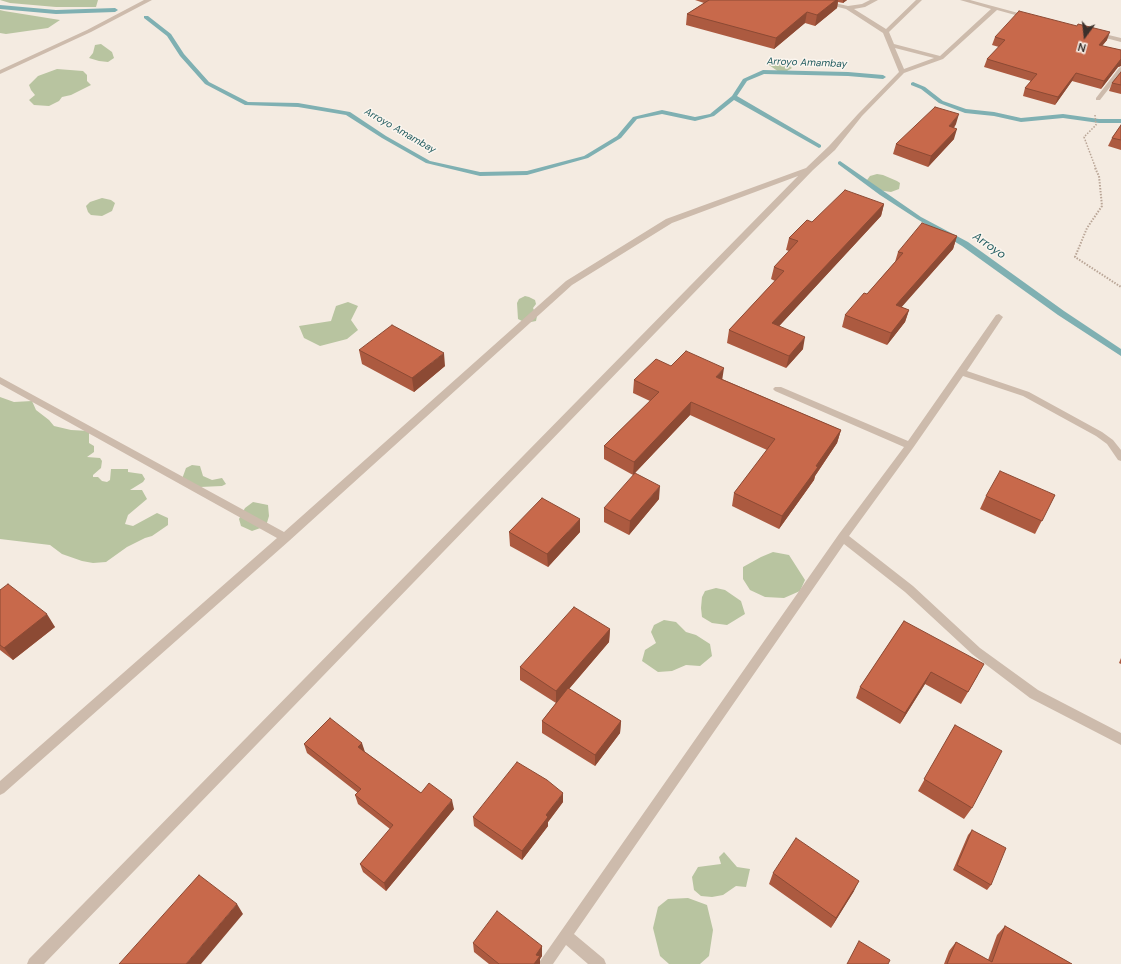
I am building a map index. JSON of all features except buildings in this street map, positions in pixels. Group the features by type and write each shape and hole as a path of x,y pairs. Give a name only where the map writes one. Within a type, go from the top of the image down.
{"street":[{"path":"0,72 83,34 149,0"},
{"path":"813,0 848,8 886,32 902,72"},
{"path":"848,8 863,6 875,0"},
{"path":"886,32 919,0"},
{"path":"963,0 1040,19"},
{"path":"34,964 810,168 832,148 902,72 941,58 996,8"},
{"path":"1092,32 1121,40"},
{"path":"892,45 941,58"},
{"path":"1098,99 1121,69"},
{"path":"0,789 285,538 569,283 669,221 810,168"},
{"path":"545,964 843,537 910,446 999,317"},
{"path":"961,372 1026,394 1099,434 1110,442 1121,457"},
{"path":"0,380 285,538"},
{"path":"778,389 910,446"},
{"path":"843,537 909,589 976,651 1034,694 1121,739"},
{"path":"566,936 599,964"}],"path":[{"path":"1095,116 1096,125 1084,137 1089,154 1099,176 1102,206 1087,228 1076,257 1121,287"}],"green space":[{"path":"0,0 98,0 96,7 56,7 10,3"},
{"path":"0,10 60,20 48,28 6,34 0,33"},
{"path":"101,44 112,52 114,58 108,62 89,58 93,53 95,45"},
{"path":"775,61 787,64 792,68 787,71 779,72 769,65 771,62"},
{"path":"57,69 83,71 87,75 87,81 91,85 71,95 62,97 59,101 49,106 34,105 29,100 35,95 29,85 38,76"},
{"path":"877,174 883,175 900,183 899,189 891,192 877,190 869,185 867,180 870,176"},
{"path":"102,198 111,200 115,203 112,211 102,216 91,215 86,206 90,202"},
{"path":"525,296 535,300 536,304 533,308 537,316 536,321 526,323 518,319 517,303 519,299"},
{"path":"348,302 358,306 351,320 358,330 347,339 320,346 304,338 299,326 331,321 336,306"},
{"path":"0,397 14,402 32,401 36,410 54,426 71,430 89,431 89,443 94,446 94,452 87,457 100,458 102,461 101,468 93,475 93,477 98,477 102,481 107,482 110,480 111,469 128,469 128,472 142,474 145,479 143,482 130,490 142,490 147,499 128,515 125,524 133,526 157,513 168,518 168,525 152,536 127,547 106,562 93,563 82,561 62,554 50,545 0,539"},
{"path":"192,465 200,466 203,476 212,480 222,478 226,484 222,486 200,487 182,479 186,468"},
{"path":"253,502 268,505 269,516 266,526 252,531 241,526 239,519 245,508"},
{"path":"773,552 789,555 805,580 800,591 784,598 765,597 750,590 743,579 743,567"},
{"path":"716,588 725,590 741,601 745,614 727,625 712,623 702,617 702,597 705,591"},
{"path":"664,620 676,622 686,632 696,635 710,644 712,656 700,666 686,665 672,671 658,672 642,661 645,650 656,643 651,632 654,625"},
{"path":"724,852 737,867 750,869 746,887 736,886 723,895 712,897 701,896 694,890 692,877 698,867 721,864 719,857"},
{"path":"688,898 707,905 713,930 709,956 700,964 669,964 660,956 653,928 658,907 668,899"}],"waterway":[{"name":"Arroyo Amambay","path":"0,7 56,12 115,10"},
{"name":"Arroyo Amambay","path":"146,17 169,35 182,55 207,83 247,104 298,105 348,113 384,137 428,162 480,174 527,173 586,157 619,137 635,118 662,112 695,119 712,115 734,97"},
{"name":"Arroyo Amambay","path":"734,97 745,80 763,72 848,74 883,77"},
{"name":"Arroyo Amambay","path":"913,84 923,88 941,102 965,111 994,114 1021,120 1063,116 1099,121 1121,121"},
{"name":"Arroyo","path":"734,97 819,146"},
{"name":"Arroyo","path":"840,163 882,194 919,218 965,244 1061,313 1121,353"}]}
